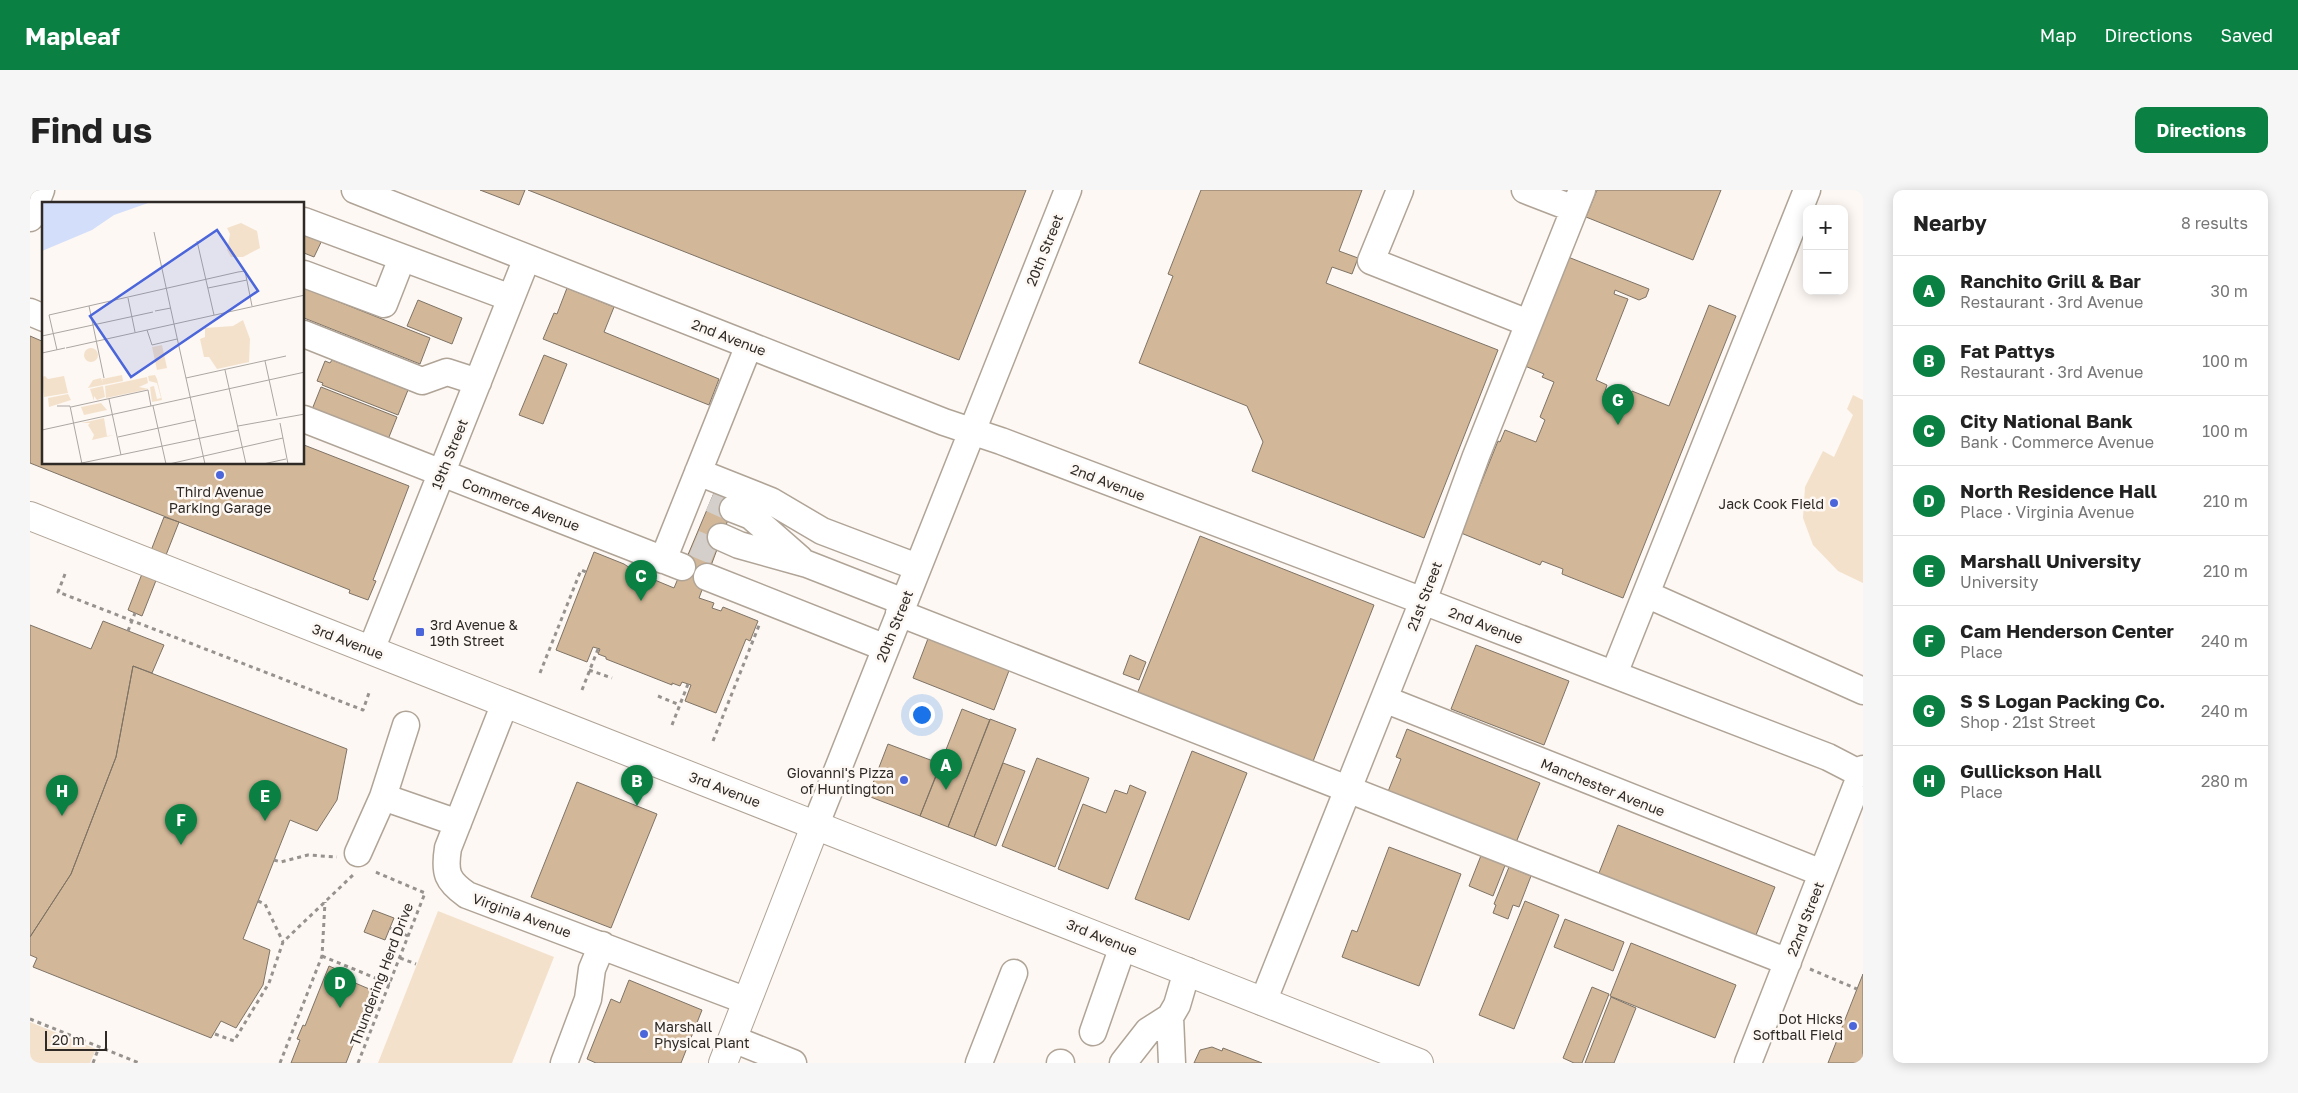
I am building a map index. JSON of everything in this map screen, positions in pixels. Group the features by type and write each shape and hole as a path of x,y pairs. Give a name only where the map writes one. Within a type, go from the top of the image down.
{"main road":[{"name":"3rd Avenue","path":"30,516 1419,1063"},
{"name":"20th Street","path":"728,1051 816,824"}],"street":[{"path":"30,218 41,190"},
{"name":"2nd Avenue","path":"355,190 971,432 1423,601 1862,771"},
{"name":"20th Street","path":"816,824 1068,190"},
{"path":"1400,190 1371,261 1528,323"},
{"path":"1525,190 1578,200"},
{"path":"1614,674 1807,190"},
{"name":"21st Street","path":"1263,1002 1423,601 1476,456 1578,200"},
{"path":"305,221 511,298"},
{"path":"305,274 384,304 402,258"},
{"name":"19th Street","path":"371,650 526,258"},
{"path":"30,312 42,317"},
{"path":"305,334 422,381 447,372 478,382"},
{"path":"702,517 749,345"},
{"name":"Commerce Avenue","path":"305,419 672,563 702,517"},
{"path":"702,517 771,500 822,531 917,568"},
{"path":"702,517 751,516 807,564 902,608 1347,788 1796,965"},
{"path":"702,517 733,559 807,564"},
{"path":"707,577 886,648"},
{"path":"1646,594 1863,691"},
{"name":"Manchester Avenue","path":"1384,699 1822,873"},
{"name":"Virginia Avenue","path":"505,703 448,848 447,875 452,885 467,895 748,1001"},
{"path":"356,864 383,797 406,726"},
{"name":"22nd Street","path":"1748,1063 1796,965 1822,873 1862,771"},
{"path":"383,797 458,823"},
{"path":"564,1063 588,998 592,969 602,945"},
{"path":"1092,1032 1123,946"},
{"path":"1123,1063 1148,1030 1170,1017 1177,1005 1187,971"},
{"path":"979,1063 1014,973"},
{"path":"1170,1017 1172,1063"},
{"path":"728,1051 793,1063"}],"path":[{"path":"540,673 581,570 586,572"},
{"path":"65,574 58,592 363,710 370,693"},
{"path":"713,741 769,601"},
{"path":"128,631 135,613"},
{"path":"582,690 598,648"},
{"path":"589,670 612,678"},
{"path":"672,725 688,684"},
{"path":"658,696 680,705"},
{"path":"214,1034 234,1041 269,983 284,942 325,902 356,864 308,854 281,862 274,860"},
{"name":"Thundering Herd Drive","path":"356,864 425,893 358,1063"},
{"path":"258,901 265,904 284,942"},
{"path":"280,1063 322,956 325,902"},
{"path":"390,928 408,936"},
{"path":"322,956 390,984"},
{"path":"400,958 416,964"},
{"path":"1796,965 1857,989"},
{"path":"30,1019 136,1063"},
{"path":"93,1063 99,1047"}],"shaded area":[{"name":"Jack Cook Field","path":"1853,395 1863,400 1863,583 1838,571 1813,545 1803,518 1805,487 1823,451 1834,457 1853,415 1847,409"},
{"path":"438,911 554,957 512,1063 378,1063"},
{"path":"30,1022 96,1049 90,1063 30,1063"}],"building":[{"path":"480,190 525,190 519,205"},
{"path":"528,190 1026,190 959,360"},
{"path":"1201,190 1362,190 1339,251 1358,258 1352,274 1332,267 1326,283 1498,350 1424,538 1252,471 1263,442 1247,406 1139,363 1173,276 1168,274"},
{"path":"1597,190 1721,190 1693,260 1586,217"},
{"path":"305,227 324,236 314,257 305,253"},
{"path":"1568,257 1649,289 1646,297 1639,300 1615,290 1614,294 1628,299 1596,380 1607,385 1603,397 1617,403 1620,394 1629,398 1632,391 1669,406 1709,305 1736,316 1623,598 1562,574 1563,569 1542,561 1540,565 1461,533 1498,441 1500,442 1505,430 1536,442 1545,420 1540,417 1554,382 1542,377 1544,374 1525,366"},
{"path":"305,288 430,338 420,364 305,318"},
{"path":"567,288 614,307 604,332 719,379 709,405 543,339 554,313 557,314"},
{"path":"418,300 462,318 452,344 407,326"},
{"name":"Third Avenue Parking Garage","path":"30,336 42,341 42,465 305,465 305,445 409,486 373,580 376,581 368,600 349,593 350,590 30,463"},
{"path":"544,355 567,364 543,424 519,415"},
{"path":"332,360 408,390 398,415 322,385 323,383 317,381 325,361 330,363"},
{"path":"321,387 397,417 387,442 311,412"},
{"path":"714,493 735,493 735,501 699,598 714,603 712,608 721,611 723,607 758,621 750,641 746,639 716,713 685,701 691,685 682,682 680,686 672,683 672,685 606,659 606,657 598,654 600,649 593,647 587,662 556,650 594,552 674,588"},
{"path":"164,517 179,522 142,616 128,610"},
{"path":"1200,536 1374,605 1312,764 1137,694"},
{"path":"103,621 164,645 152,673 133,666 116,757 71,874 30,937 30,625 91,649"},
{"path":"929,636 1010,668 994,710 913,678"},
{"path":"1476,645 1569,681 1544,745 1451,709"},
{"path":"1130,655 1146,662 1139,680 1123,674"},
{"path":"133,666 347,749 337,800 317,831 290,820 243,939 270,950 263,985 236,1028 221,1021 211,1038 33,967 37,958 30,955 30,937 71,874 116,757"},
{"path":"962,709 990,720 948,827 920,816"},
{"path":"990,719 1016,729 974,837 948,827"},
{"path":"1407,729 1540,783 1515,845 1387,794 1401,759 1396,757"},
{"name":"Giovanni's Pizza of Huntington","path":"888,744 941,764 920,816 868,796"},
{"path":"1192,751 1247,773 1189,920 1135,899"},
{"path":"1037,758 1089,778 1055,867 1002,846"},
{"path":"1003,763 1025,771 996,846 974,837"},
{"path":"577,782 657,814 611,928 531,897"},
{"path":"1130,785 1146,792 1108,889 1058,869 1083,804 1106,813 1115,790 1127,794"},
{"path":"1618,825 1775,887 1754,940 1597,878"},
{"path":"1389,847 1461,874 1419,986 1342,957 1352,930 1357,932"},
{"path":"1482,853 1506,863 1493,896 1469,886"},
{"path":"1509,867 1531,876 1519,907 1513,905 1508,919 1493,913 1496,905 1494,904"},
{"path":"1525,901 1559,915 1514,1029 1479,1015"},
{"path":"373,910 394,918 385,940 364,932"},
{"path":"1565,919 1624,942 1613,971 1554,947"},
{"path":"1631,943 1736,985 1715,1038 1610,996"},
{"path":"329,966 350,975 348,980 374,991 346,1063 291,1063 300,1040 297,1039 303,1025 305,1026"},
{"name":"Dot Hicks Softball Field","path":"1863,974 1863,1063 1828,1063 1857,989"},
{"name":"Marshall Physical Plant","path":"629,980 702,1010 681,1063 596,1063 587,1059 611,999 620,1003"},
{"path":"1592,987 1609,994 1582,1063 1574,1063 1563,1058"},
{"path":"1611,997 1636,1008 1614,1063 1585,1063"},
{"path":"1212,1047 1222,1051 1223,1048 1262,1063 1194,1063 1200,1050"}],"tunnel":[{"path":"711,499 733,509"},
{"path":"694,543 715,552"}],"place":[{"name":"S S Logan Packing Co.","path":"1618,425"},
{"name":"Third Avenue Parking Garage","path":"220,475"},
{"name":"Jack Cook Field","path":"1834,503"},
{"name":"City National Bank","path":"641,601"},
{"name":"3rd Avenue & 19th Street","path":"420,632"},
{"name":"Giovanni's Pizza of Huntington","path":"904,780"},
{"name":"Ranchito Grill & Bar","path":"946,790"},
{"name":"Fat Pattys","path":"637,806"},
{"name":"Gullickson Hall","path":"62,816"},
{"name":"Marshall University","path":"265,821"},
{"name":"Cam Henderson Center","path":"181,845"},
{"name":"North Residence Hall","path":"340,1008"},
{"name":"Dot Hicks Softball Field","path":"1853,1026"},
{"name":"Marshall Physical Plant","path":"644,1034"}]}
